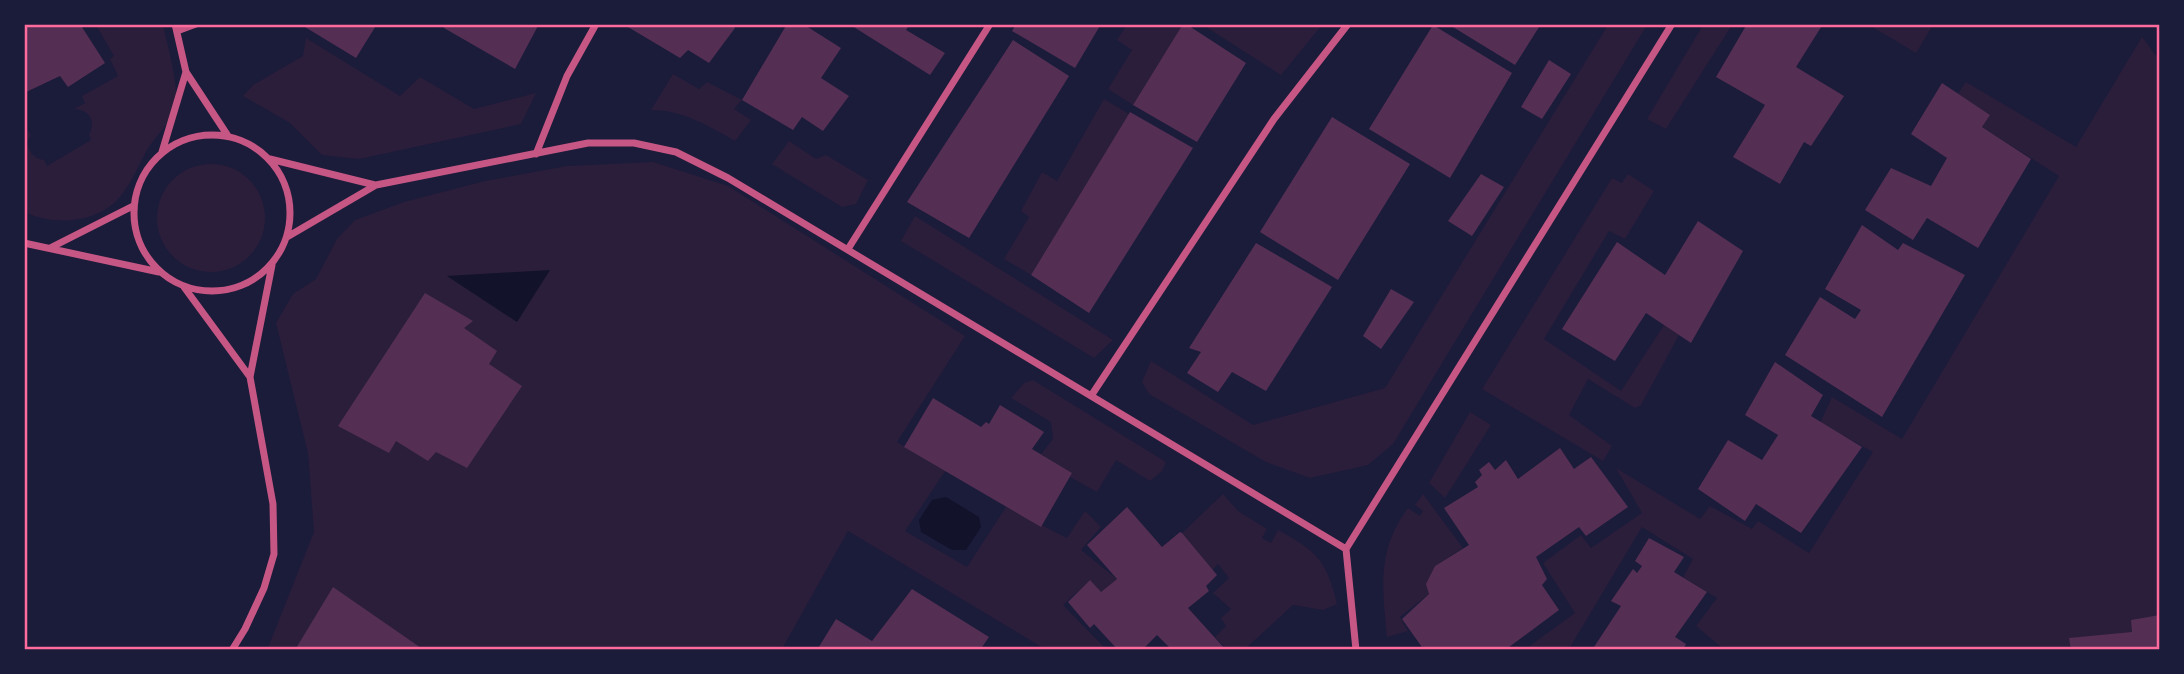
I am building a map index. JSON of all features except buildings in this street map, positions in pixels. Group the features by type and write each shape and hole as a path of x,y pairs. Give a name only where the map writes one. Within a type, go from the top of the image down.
{"street":[{"path":"196,24 176,28 186,72 228,136"},
{"path":"536,154 567,76 596,24"},
{"path":"848,249 990,24"},
{"path":"1091,396 1274,119 1348,24"},
{"path":"1356,649 1346,549 1672,24"},
{"path":"162,152 186,72"},
{"path":"159,272 144,254 135,231 133,206 138,186 148,167 162,152 194,136 228,136 251,144 270,159 285,182 291,209 288,237 273,263 250,377 273,504 274,554 264,587 245,629 232,649"},
{"path":"288,237 376,185 600,143 634,143 676,152 728,178 848,249 1346,549"},
{"path":"270,159 376,185"},
{"path":"49,248 133,206"},
{"path":"24,243 159,272 184,287 208,292 233,289 254,279 273,263"},
{"path":"184,287 250,377"}],"shaded area":[{"path":"96,25 163,25 175,80 175,110 147,150 127,188 114,203 103,211 77,219 50,220 37,217 25,212 24,124 31,135 27,142 31,152 35,157 44,160 47,166 91,140 90,117 74,109 85,103 82,96 118,76 110,59 114,56"},
{"path":"1127,25 1183,25 1133,105 1108,89 1132,50 1117,40"},
{"path":"1203,25 1322,25 1281,75"},
{"path":"1608,25 1647,25 1393,444 1368,465 1310,478 1266,462 1149,394 1142,382 1151,361 1253,425 1385,388"},
{"path":"1703,25 1732,25 1666,129 1647,119"},
{"path":"1869,25 1933,25 1916,53"},
{"path":"2142,37 2160,61 2159,649 1720,649 1721,647 1696,626 1717,598 1683,577 1693,559 1642,527 1569,649 1524,650 1575,613 1543,563 1581,535 1591,548 1642,513 1616,468 1700,519 1710,506 1752,529 1758,521 1809,553 1873,452 1820,423 1832,397 1902,439 2059,176 1982,127 1990,115 1958,94 1966,82 2076,147"},
{"path":"306,38 400,96 420,77 474,109 536,93 521,124 359,159 322,155 290,123 243,96 253,85 303,56"},
{"path":"673,74 699,89 707,82 742,100 734,109 751,120 735,141 685,116 651,110"},
{"path":"1104,99 1129,114 1031,275 1004,259 1029,217 1021,211 1042,172 1057,181"},
{"path":"789,141 816,159 826,155 868,180 856,204 842,207 772,164"},
{"path":"653,162 728,186 965,336 897,442 945,471 905,531 967,567 1006,507 1067,538 1085,511 1101,527 1081,550 1117,579 1101,592 1089,581 1063,605 1106,649 1045,649 848,531 782,649 267,650 314,532 308,453 276,323 293,294 316,279 337,239 355,220 404,202 485,181 567,166"},
{"path":"211,164 232,168 249,180 261,197 265,218 261,239 249,256 232,268 211,272 190,268 173,256 161,239 157,218 161,197 173,180 190,168"},
{"path":"1628,174 1654,191 1625,239 1609,231 1544,339 1621,391 1664,325 1679,335 1641,405 1635,408 1588,379 1569,415 1612,446 1603,461 1482,389 1612,178 1622,183"},
{"path":"915,216 1113,340 1094,358 901,241"},
{"path":"550,270 517,322 447,276"},
{"path":"1033,380 1166,462 1162,471 1150,481 1116,460 1097,492 1070,477 1071,473 1041,454 1053,439 1051,422 1011,398 1024,383"},
{"path":"1470,412 1491,425 1445,498 1429,483"},
{"path":"1223,494 1238,511 1267,529 1262,538 1271,543 1278,530 1311,551 1329,577 1337,604 1323,610 1293,605 1245,649 1226,649 1215,637 1226,626 1221,618 1231,609 1213,593 1229,578 1218,564 1212,570 1182,533"},
{"path":"1423,494 1463,548 1435,566 1427,584 1429,594 1400,617 1408,631 1387,637 1383,585 1386,554 1398,523 1408,508 1420,516 1423,511 1415,505"},
{"path":"946,497 979,517 981,527 966,550 952,550 921,532 919,520 932,500"}]}
